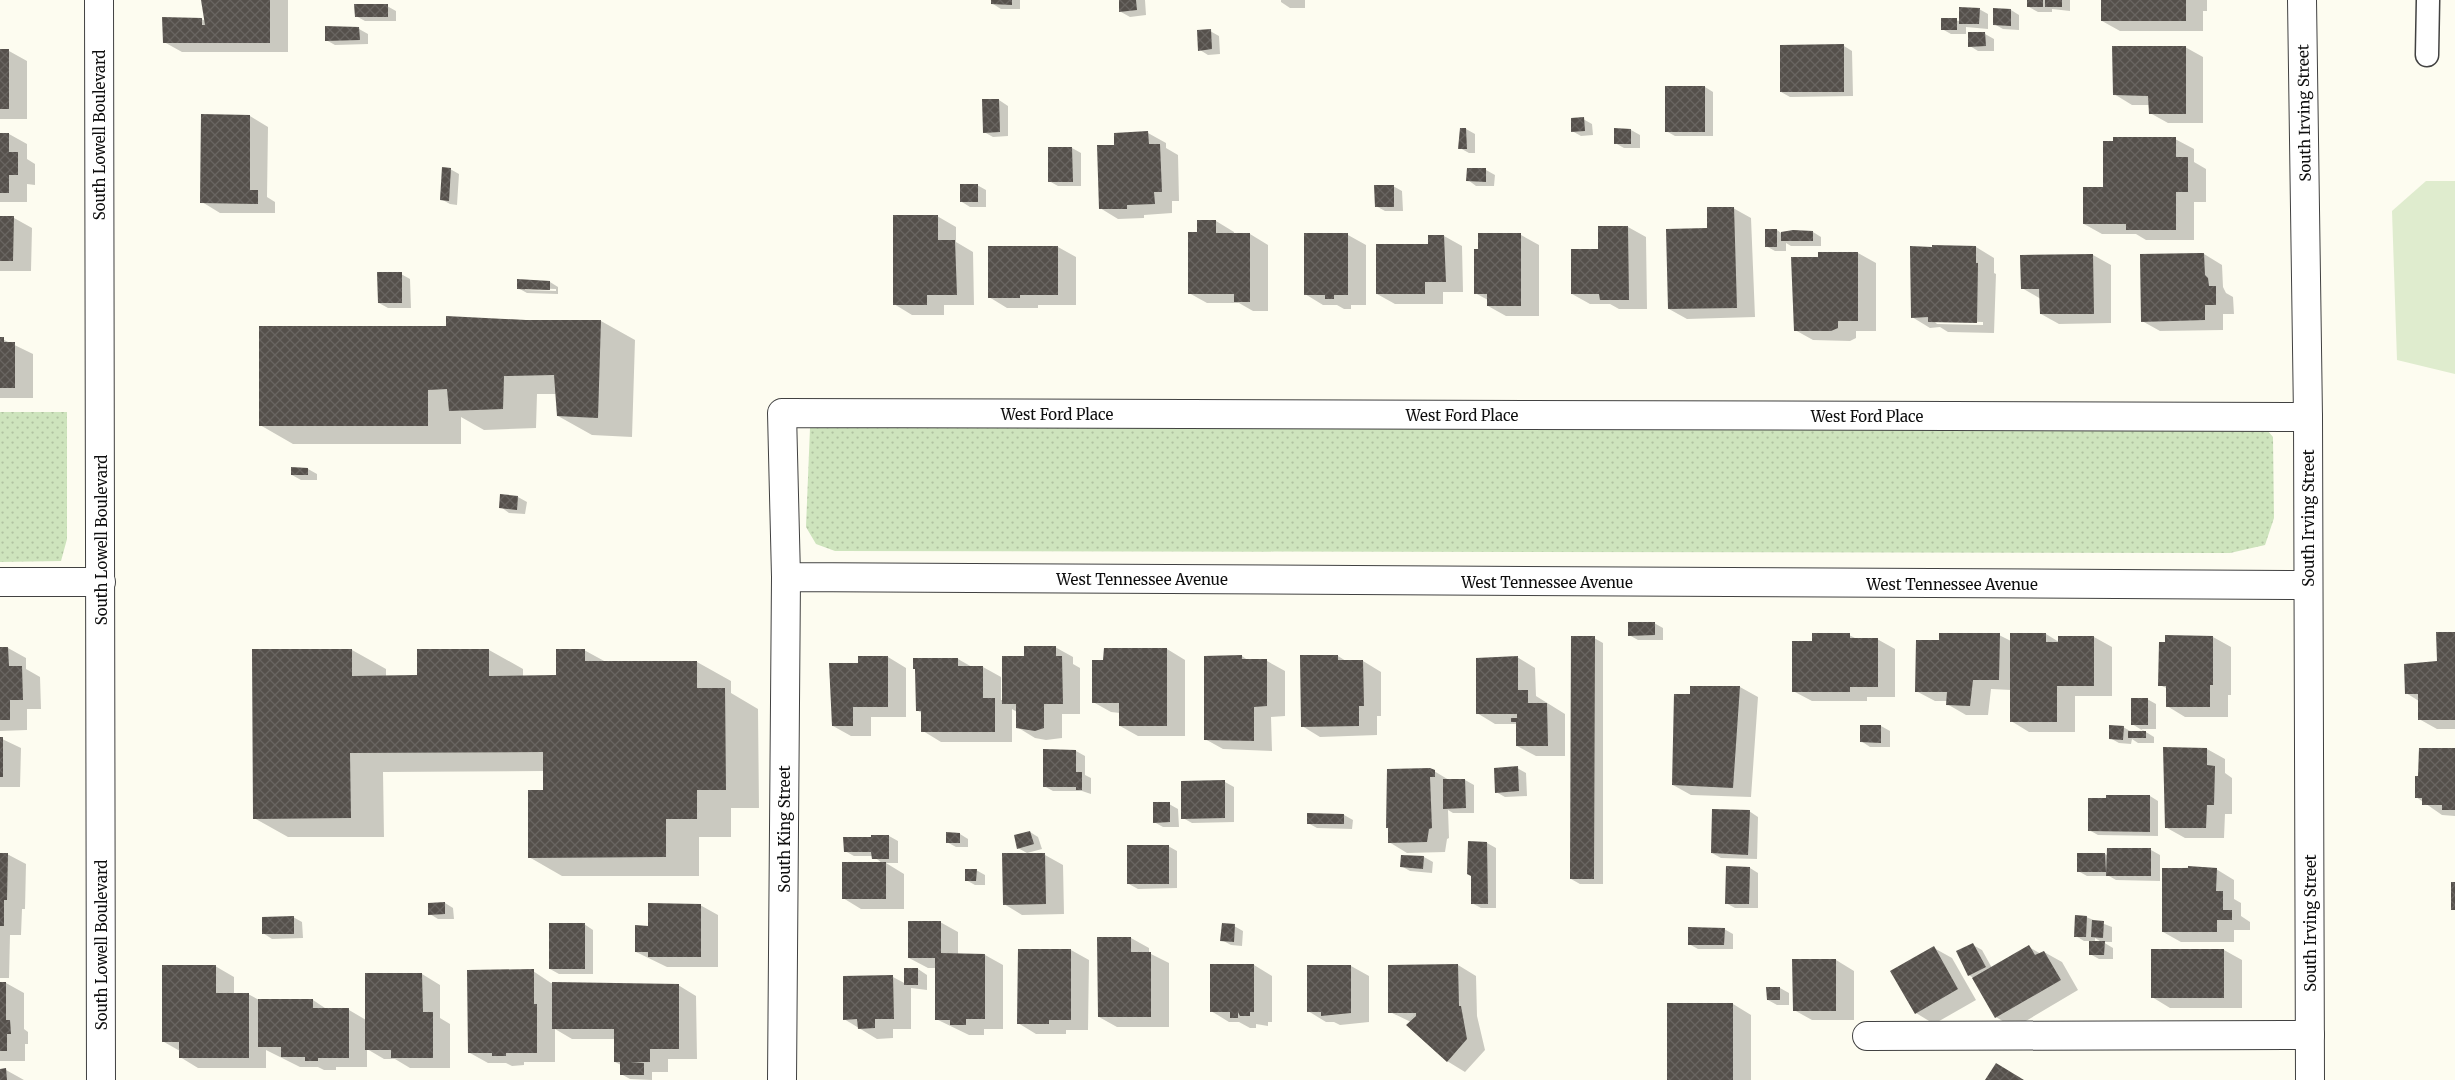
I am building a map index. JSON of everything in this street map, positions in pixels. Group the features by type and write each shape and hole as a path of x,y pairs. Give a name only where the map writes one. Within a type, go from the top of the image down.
{"street":[{"name":"South Lowell Boulevard","path":"99,0 101,1080"},
{"name":"South Irving Street","path":"2302,0 2308,417 2310,1080"},
{"name":"West Ford Place","path":"786,577 782,413 2308,417"},
{"name":"West Tennessee Avenue","path":"786,577 2308,585"},
{"name":"South King Street","path":"782,1080 786,577"},
{"path":"0,582 101,582"},
{"path":"1867,1036 2310,1035"}],"lane":[{"path":"2427,55 2428,0"}],"green space":[{"path":"2426,181 2455,181 2455,374 2397,360 2392,211"},
{"path":"0,412 67,412 67,539 61,561 0,562"},
{"path":"820,419 2262,424 2273,437 2274,518 2265,545 2230,553 835,551 816,544 806,527 810,428"}],"building":[{"path":"201,0 270,0 270,43 163,43 162,17 202,18 202,25 205,25"},
{"path":"991,0 1012,0 1012,5 991,4"},
{"path":"1119,0 1136,0 1137,10 1119,12"},
{"path":"2027,0 2043,0 2043,7 2027,7"},
{"path":"2045,0 2062,0 2062,7 2045,7"},
{"path":"2101,0 2186,0 2186,21 2101,21"},
{"path":"354,4 388,4 388,17 355,17"},
{"path":"1959,7 1980,8 1979,24 1959,24"},
{"path":"1993,8 2011,9 2011,26 1993,25"},
{"path":"1941,18 1957,18 1957,30 1941,30"},
{"path":"325,26 359,27 360,40 325,41"},
{"path":"1211,29 1212,49 1198,51 1197,30"},
{"path":"1968,32 1985,32 1986,46 1968,47"},
{"path":"1844,44 1844,92 1780,92 1780,45"},
{"path":"2112,46 2186,46 2186,114 2149,114 2148,96 2113,95"},
{"path":"0,49 9,49 9,109 0,109"},
{"path":"1665,86 1705,86 1705,132 1665,132"},
{"path":"982,99 999,99 1000,132 983,133"},
{"path":"201,114 250,115 250,190 258,190 258,204 200,203"},
{"path":"1584,117 1585,131 1571,132 1571,118"},
{"path":"1460,128 1466,128 1467,149 1458,149"},
{"path":"1614,128 1631,129 1631,144 1614,144"},
{"path":"1148,131 1149,144 1160,144 1162,192 1154,192 1155,204 1127,205 1127,209 1099,209 1097,145 1114,145 1114,133"},
{"path":"0,133 9,133 9,152 18,152 18,175 9,175 9,193 0,193"},
{"path":"2113,137 2176,137 2176,157 2188,157 2188,192 2176,192 2176,230 2126,230 2126,224 2083,224 2083,187 2103,187 2103,141 2113,141"},
{"path":"1048,147 1072,147 1073,182 1048,182"},
{"path":"442,167 451,168 449,201 440,200"},
{"path":"1467,168 1486,168 1486,182 1466,181"},
{"path":"960,184 978,184 978,202 960,202"},
{"path":"1374,185 1394,185 1394,207 1375,207"},
{"path":"1707,207 1734,207 1737,308 1668,309 1666,229 1707,228"},
{"path":"893,215 938,215 938,240 955,240 957,295 927,295 927,305 893,305"},
{"path":"0,216 14,216 13,261 0,261"},
{"path":"1197,220 1216,220 1216,233 1250,233 1250,302 1234,302 1234,294 1188,294 1188,232 1197,232"},
{"path":"1598,226 1628,226 1629,300 1600,300 1599,294 1571,294 1571,249 1598,249"},
{"path":"1765,229 1777,229 1777,247 1765,247"},
{"path":"1793,230 1813,231 1813,241 1781,241 1781,232"},
{"path":"1304,233 1348,233 1348,295 1334,295 1334,299 1325,299 1325,295 1304,295"},
{"path":"1478,233 1521,233 1521,306 1487,306 1487,294 1474,294 1474,249 1478,249"},
{"path":"1428,235 1444,235 1446,282 1425,282 1425,294 1376,294 1376,244 1428,244"},
{"path":"1932,245 1976,246 1976,263 1978,263 1977,323 1928,322 1928,317 1911,318 1910,246 1932,247"},
{"path":"988,246 1058,246 1058,295 1020,295 1020,298 988,298"},
{"path":"1818,252 1858,252 1858,321 1838,321 1838,328 1831,331 1794,331 1791,257 1818,257"},
{"path":"2204,253 2205,275 2208,278 2209,286 2216,286 2216,305 2205,305 2205,320 2141,322 2140,254"},
{"path":"2093,254 2094,314 2040,314 2039,289 2021,289 2020,255"},
{"path":"377,272 402,272 402,303 378,303"},
{"path":"517,279 550,281 550,290 517,289"},
{"path":"446,316 526,320 601,320 598,418 557,416 554,375 504,376 503,409 449,411 447,389 428,390 428,426 259,426 259,326 446,326"},
{"path":"0,337 4,337 4,342 15,342 15,388 0,388"},
{"path":"291,467 308,468 308,475 291,475"},
{"path":"500,494 518,496 517,510 499,508"},
{"path":"1628,622 1655,622 1655,635 1628,636"},
{"path":"2436,632 2455,632 2455,720 2418,720 2418,694 2405,694 2404,664 2437,661"},
{"path":"1812,633 1850,633 1850,638 1878,638 1878,687 1850,687 1850,692 1792,692 1792,641 1812,641"},
{"path":"1939,633 2000,633 1999,680 1973,680 1970,706 1946,705 1947,692 1915,692 1916,640 1939,640"},
{"path":"2010,633 2046,633 2046,642 2058,642 2058,636 2094,636 2094,686 2057,686 2057,722 2010,722"},
{"path":"2165,635 2213,636 2213,685 2210,685 2210,707 2166,707 2166,686 2158,686 2159,642 2165,642"},
{"path":"1571,636 1595,636 1594,879 1570,879"},
{"path":"1024,646 1056,646 1056,656 1062,656 1063,704 1044,704 1044,728 1035,731 1016,728 1016,704 1002,704 1002,656 1024,656"},
{"path":"0,647 8,647 9,666 22,666 23,700 10,700 10,720 0,720"},
{"path":"1104,648 1167,648 1167,726 1119,726 1119,703 1092,703 1092,660 1103,660"},
{"path":"252,649 352,649 352,676 417,675 417,649 489,649 489,676 556,675 556,649 585,649 585,661 697,661 697,688 725,688 726,790 697,790 697,819 666,819 666,857 528,858 528,790 543,790 543,752 350,753 351,818 253,819"},
{"path":"1242,655 1242,659 1267,659 1267,706 1254,707 1254,741 1204,740 1204,656"},
{"path":"1300,655 1338,655 1338,660 1363,660 1364,706 1359,706 1359,726 1301,727"},
{"path":"858,656 888,656 888,707 853,707 853,726 832,726 829,663 858,663"},
{"path":"1518,656 1518,690 1528,690 1528,703 1547,703 1548,746 1516,746 1516,722 1511,722 1511,718 1517,718 1517,714 1476,714 1476,658"},
{"path":"913,658 958,658 958,666 983,666 983,698 995,698 995,732 921,732 921,711 916,711"},
{"path":"1690,686 1740,686 1733,788 1672,785 1674,694 1690,694"},
{"path":"2131,698 2148,698 2148,725 2131,725"},
{"path":"1860,725 1881,725 1881,743 1860,742"},
{"path":"2109,725 2124,726 2123,740 2109,739"},
{"path":"2128,731 2146,731 2146,738 2128,738"},
{"path":"0,737 3,737 3,777 0,777"},
{"path":"2163,747 2207,748 2207,765 2215,766 2214,805 2207,805 2206,828 2165,828"},
{"path":"2419,748 2455,748 2455,810 2442,810 2442,805 2422,805 2422,798 2415,798 2415,776 2418,776"},
{"path":"1043,749 1076,750 1076,772 1082,772 1082,790 1076,790 1076,787 1043,787"},
{"path":"1518,766 1519,791 1495,793 1494,768"},
{"path":"1430,768 1435,770 1435,777 1430,777 1432,828 1429,829 1427,842 1388,843 1388,828 1386,828 1387,769"},
{"path":"1443,779 1465,779 1466,808 1443,809"},
{"path":"1225,780 1225,818 1181,819 1181,781"},
{"path":"2106,795 2150,795 2150,832 2088,831 2088,798 2106,798"},
{"path":"1153,802 1170,802 1170,822 1153,823"},
{"path":"1712,809 1750,810 1748,855 1711,853"},
{"path":"1307,813 1344,814 1344,824 1307,824"},
{"path":"1030,831 1034,844 1017,849 1014,835"},
{"path":"946,832 960,833 960,843 946,843"},
{"path":"871,835 889,835 889,859 872,859 871,852 844,852 843,837 871,837"},
{"path":"1468,841 1487,842 1488,904 1471,904 1471,876 1467,874"},
{"path":"1127,845 1169,845 1169,884 1127,884"},
{"path":"2107,848 2151,848 2151,876 2106,876"},
{"path":"0,853 8,853 7,900 4,900 4,926 0,926"},
{"path":"1002,853 1045,853 1046,904 1003,905"},
{"path":"2077,853 2105,853 2106,872 2077,872"},
{"path":"1401,855 1424,856 1423,869 1400,867"},
{"path":"842,862 886,862 886,899 842,899"},
{"path":"1726,866 1750,867 1749,904 1725,904"},
{"path":"2188,866 2217,868 2216,891 2223,891 2223,910 2232,910 2232,920 2217,920 2217,932 2162,932 2162,868 2188,868"},
{"path":"965,869 977,869 976,881 965,881"},
{"path":"2451,882 2455,882 2455,910 2451,910"},
{"path":"445,902 445,914 428,915 428,903"},
{"path":"648,903 701,904 701,957 648,957 648,952 635,952 635,925 648,926"},
{"path":"2075,915 2087,916 2086,937 2074,937"},
{"path":"294,916 294,934 262,934 262,917"},
{"path":"2092,920 2104,921 2103,938 2091,937"},
{"path":"908,921 941,921 941,953 985,954 985,1019 966,1019 966,1025 950,1025 950,1020 935,1020 935,958 908,958"},
{"path":"549,923 585,923 585,969 549,969"},
{"path":"1222,923 1235,924 1234,942 1220,941"},
{"path":"1688,927 1725,928 1724,945 1688,945"},
{"path":"1097,937 1131,937 1131,952 1151,952 1151,1017 1098,1017"},
{"path":"2089,941 2105,941 2104,955 2089,955"},
{"path":"1973,943 1986,967 1968,976 1956,951"},
{"path":"2029,945 2035,955 2044,951 2061,980 1995,1018 1972,978"},
{"path":"1934,946 1958,989 1915,1014 1890,971"},
{"path":"1018,949 1071,949 1071,1020 1049,1020 1049,1024 1017,1024"},
{"path":"2151,949 2224,949 2224,998 2151,998"},
{"path":"1792,959 1836,959 1836,1011 1793,1011"},
{"path":"1210,964 1254,964 1254,1012 1250,1012 1250,1016 1240,1016 1238,1012 1238,1018 1230,1018 1230,1012 1210,1012"},
{"path":"1458,964 1459,1006 1461,1006 1467,1039 1447,1062 1406,1025 1416,1016 1416,1013 1388,1013 1388,965"},
{"path":"162,965 216,965 216,993 249,993 249,1058 179,1058 179,1042 162,1042"},
{"path":"1307,965 1351,965 1351,1013 1321,1016 1321,1012 1307,1012"},
{"path":"904,968 918,968 918,985 904,985"},
{"path":"534,969 534,1004 537,1004 537,1053 506,1053 506,1056 492,1056 492,1053 468,1053 467,970"},
{"path":"365,973 422,973 423,1012 433,1012 433,1058 391,1058 391,1050 365,1050"},
{"path":"893,975 894,1019 875,1019 875,1028 858,1029 857,1019 843,1020 843,976"},
{"path":"0,982 6,982 6,1020 10,1020 11,1034 7,1034 7,1051 0,1051"},
{"path":"552,982 679,984 679,1049 650,1049 650,1062 630,1062 644,1063 644,1075 620,1075 620,1062 614,1062 614,1029 552,1029"},
{"path":"1766,987 1780,987 1780,1000 1767,1000"},
{"path":"258,999 313,999 313,1008 349,1008 349,1058 318,1058 318,1061 305,1061 305,1057 281,1057 281,1047 258,1047"},
{"path":"1667,1003 1733,1003 1733,1080 1667,1080"},
{"path":"1996,1063 2024,1080 1985,1080"},
{"path":"6,1068 7,1080 0,1080 0,1069"}]}
